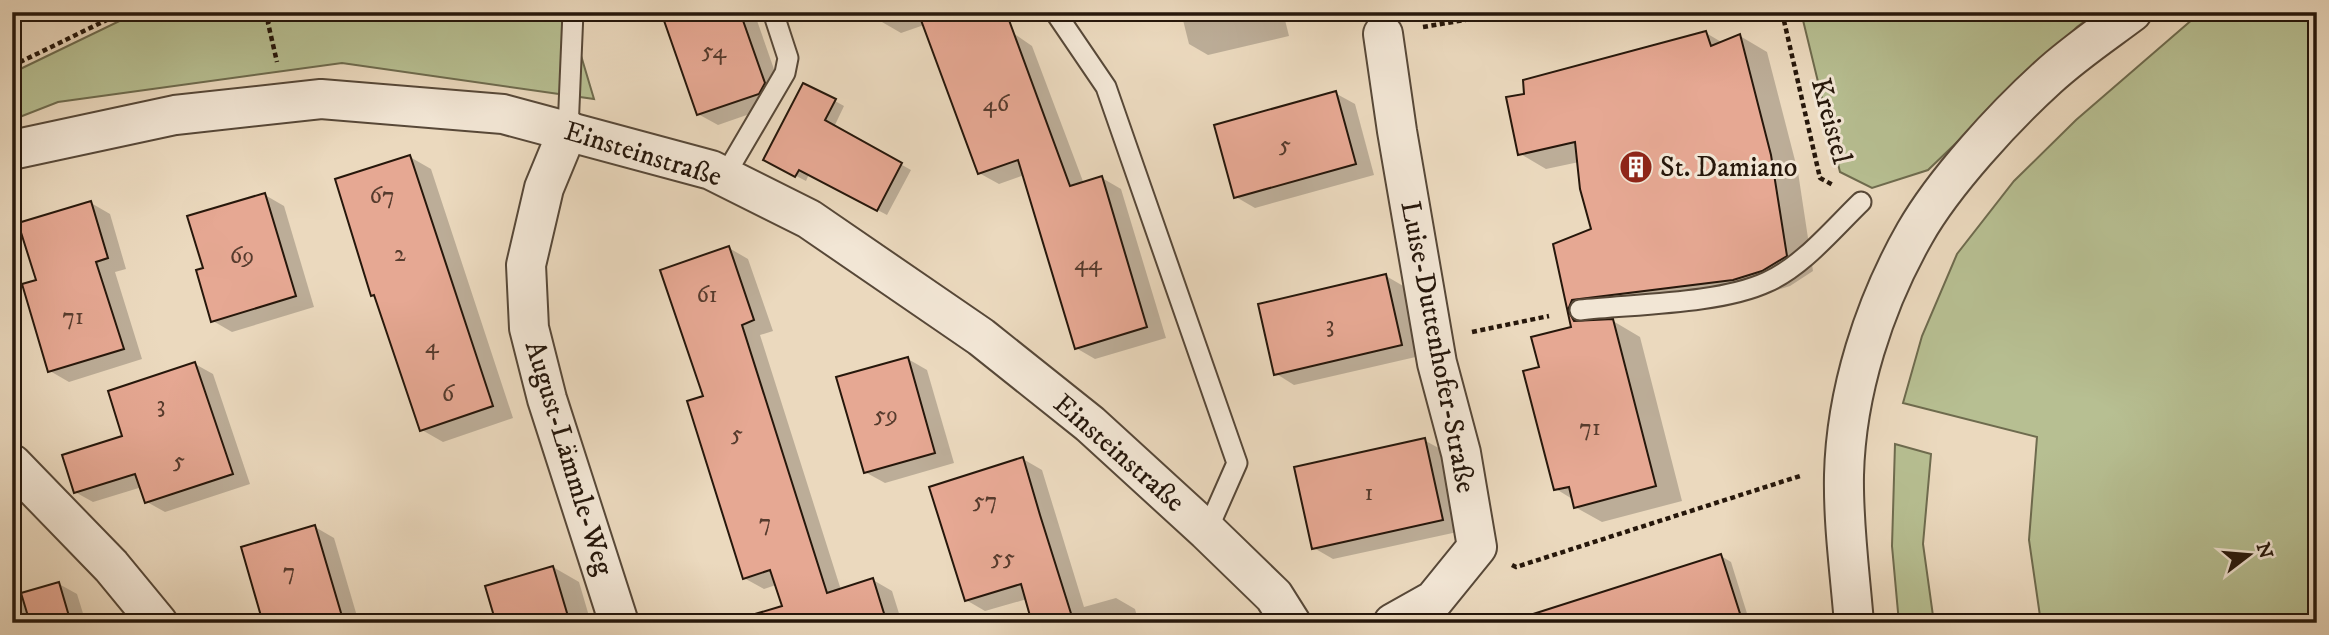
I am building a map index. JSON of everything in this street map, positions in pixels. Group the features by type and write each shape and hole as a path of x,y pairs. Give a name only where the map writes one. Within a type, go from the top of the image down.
{"street":[{"path":"1854,623 1844,474 1852,407 1867,346 1886,294 1915,232 1974,153 2049,76 2132,12"},
{"name":"Luise-Duttenhofer-Straße","path":"1383,34 1396,131 1434,340 1461,453 1477,547"},
{"name":"Einsteinstraße","path":"12,150 175,115 321,99 503,114 711,170 809,219 981,337 1090,424 1207,531 1274,596 1291,623"},
{"name":"August-Lämmle-Weg","path":"568,130 544,188 526,265 529,328 547,399 619,623"},
{"path":"12,464 111,566 158,623"},
{"path":"1393,623 1434,600 1477,547"}],"lane":[{"path":"568,130 573,12"},
{"path":"723,177 785,73 788,58 773,12"},
{"path":"1055,12 1106,87 1237,463 1207,531"},
{"path":"1580,310 1721,295 1767,282 1805,255 1861,202"}],"path":[{"path":"12,66 123,12"},
{"path":"273,12 268,23 286,103"},
{"path":"1383,34 1512,12"},
{"name":"Kreistel","path":"1783,12 1820,178 1861,202"},
{"path":"1434,340 1580,310"},
{"path":"1477,547 1516,567 1800,475 1844,474"}],"green space":[{"path":"138,12 568,12 594,99 342,63 58,102 12,120 12,73"},
{"path":"1801,12 2097,12 2077,27 1928,170 1872,188 1840,172"},
{"path":"2201,12 2317,12 2317,623 2041,623 2029,540 2037,437 1903,403 1922,336 1957,254 2014,181 2076,120"},
{"path":"1895,444 1931,454 1923,544 1934,623 1899,623 1892,546"}],"building":[{"path":"661,12 740,12 765,83 759,94 697,115"},
{"path":"918,12 1006,12 1070,186 1102,176 1147,327 1075,349 1018,160 978,174"},
{"name":"St. Damiano","path":"1706,31 1711,46 1740,34 1771,155 1787,256 1762,271 1733,280 1572,300 1568,310 1574,321 1613,319 1656,486 1574,508 1569,487 1554,490 1523,371 1539,367 1531,337 1571,327 1553,244 1591,229 1580,189 1575,142 1518,155 1506,97 1524,94 1523,80"},
{"path":"803,83 836,99 825,120 902,163 877,211 799,170 795,177 763,160"},
{"path":"1336,91 1356,164 1234,198 1214,125"},
{"path":"410,155 493,406 420,431 374,295 371,296 335,179"},
{"path":"265,193 296,296 211,322 196,270 203,268 187,216"},
{"path":"91,201 108,258 96,262 124,349 48,372 22,284 36,280 18,223"},
{"path":"729,246 754,320 742,325 827,593 873,578 887,623 757,623 755,614 782,606 770,570 743,579 687,401 703,396 660,270"},
{"path":"1386,274 1402,345 1274,375 1258,304"},
{"path":"908,357 935,453 864,473 836,377"},
{"path":"195,362 233,474 145,503 135,474 74,493 62,455 122,436 108,391"},
{"path":"1425,438 1443,520 1312,549 1294,467"},
{"path":"1023,457 1074,623 1032,623 1021,584 965,601 929,487"},
{"path":"315,525 344,623 263,623 241,547"},
{"path":"1721,554 1743,623 1531,623 1530,615"},
{"path":"553,566 570,623 496,623 485,586"},
{"path":"59,582 71,623 30,623 21,593"}],"place":[{"name":"St. Damiano","path":"1636,167"}]}
